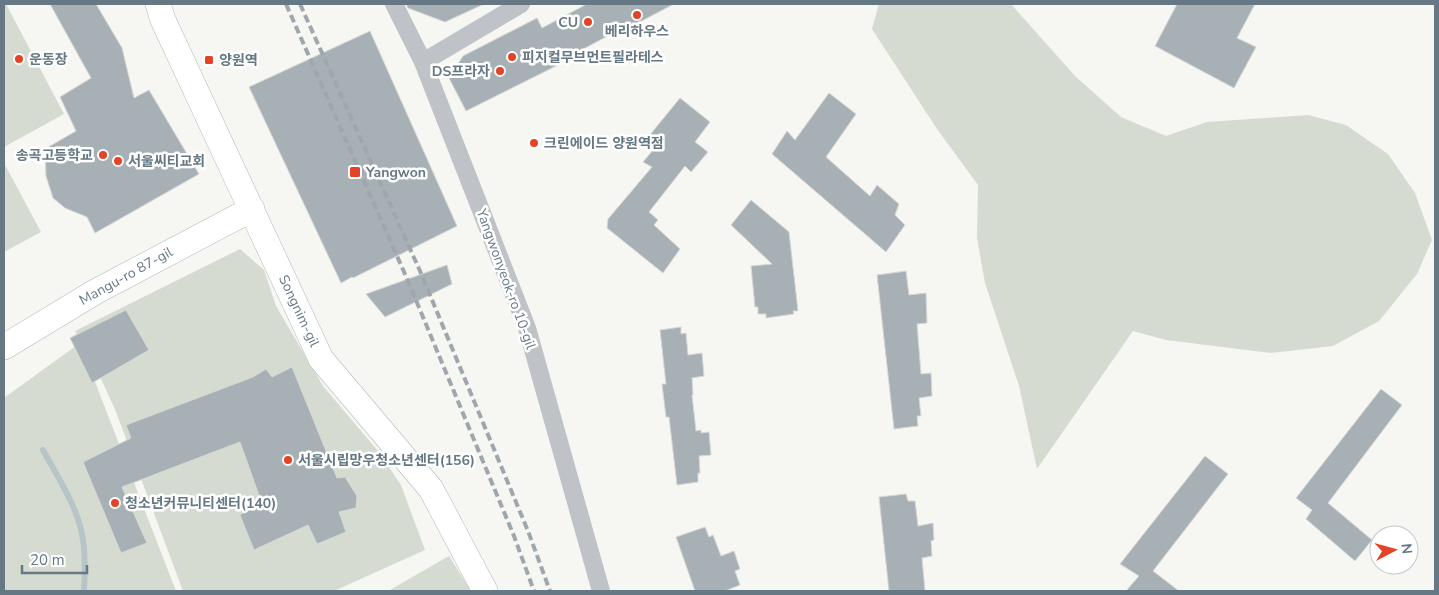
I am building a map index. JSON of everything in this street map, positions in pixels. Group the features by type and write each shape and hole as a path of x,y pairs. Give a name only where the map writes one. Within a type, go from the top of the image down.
{"street":[{"name":"Songnim-gil","path":"158,4 163,20 321,359 431,489 485,591"},
{"name":"Yangwonyeok-ro 10-gil","path":"394,4 423,62 527,328 601,591"},
{"path":"423,62 521,4"},
{"name":"Mangu-ro 87-gil","path":"4,346 95,292 252,210"}],"shaded area":[{"name":"운동장","path":"4,4 6,4 64,114 4,147"},
{"path":"879,4 1011,4 1075,76 1121,117 1166,136 1207,122 1308,115 1346,125 1388,154 1415,193 1432,240 1417,274 1379,321 1333,346 1271,353 1166,340 1133,331 1037,469 1019,386 985,283 977,238 978,185 937,129 872,29"},
{"path":"4,163 41,232 4,252"},
{"path":"240,249 264,270 276,306 323,386 378,451 401,485 425,550 334,591 183,591 116,412 94,363 75,331"},
{"path":"80,343 176,591 4,591 4,398"},
{"path":"449,556 471,591 388,591"}],"building":[{"name":"서울씨티교회","path":"50,4 96,4 122,48 134,98 149,90 199,174 95,233 87,217 65,208 53,198 46,176 45,149 76,131 60,97 91,78"},
{"path":"406,4 484,4 445,22 408,8"},
{"name":"DS프라자","path":"587,4 674,4 632,26 630,24 559,62 560,64 466,111 449,78 463,56 537,18 542,28"},
{"path":"1177,4 1255,4 1237,38 1256,47 1234,88 1155,46"},
{"path":"370,31 457,226 341,283 249,87"},
{"path":"829,93 856,114 826,157 870,196 877,185 899,204 895,215 905,225 886,252 772,154 787,131 795,140"},
{"path":"680,98 710,122 695,142 708,152 691,172 685,166 649,212 658,220 654,225 680,249 663,273 607,228 608,219 652,167 643,162 654,149 645,141"},
{"path":"751,200 789,232 798,311 793,311 794,314 766,318 766,314 758,314 758,307 755,307 751,266 772,264 731,225"},
{"path":"447,265 452,284 385,317 366,294"},
{"path":"906,271 909,295 926,293 927,323 917,324 921,374 931,373 932,396 919,398 921,416 917,416 918,426 894,429 877,275"},
{"path":"126,310 149,350 92,383 70,338"},
{"path":"681,327 681,334 686,333 688,355 702,353 704,376 692,378 692,395 696,431 701,430 701,433 709,432 711,455 699,456 700,473 698,473 698,482 677,485 669,417 666,417 662,384 666,384 660,330"},
{"name":"서울시립망우청소년센터(156)","path":"292,367 337,478 345,477 357,496 356,508 339,512 346,532 317,544 308,525 254,550 240,515 261,501 240,442 122,487 147,543 121,553 83,462 131,438 126,425 253,377 266,369 272,377"},
{"path":"1381,389 1402,405 1328,503 1369,537 1369,544 1355,561 1306,519 1312,510 1296,498"},
{"path":"1205,456 1228,474 1153,571 1179,591 1126,591 1139,576 1120,564"},
{"path":"906,494 908,501 915,501 918,526 933,523 934,540 931,541 932,556 922,558 925,591 889,591 879,497"},
{"path":"705,527 709,537 713,535 721,556 734,551 740,569 735,571 740,585 725,591 695,591 676,537"}],"waterway":[{"path":"43,450 66,490 79,523 85,555 84,591"}],"railway":[{"path":"286,4 408,281 514,536 534,591"},
{"path":"300,4 420,271 528,531 550,591"}],"place":[{"name":"베리하우스","path":"637,15"},
{"name":"CU","path":"588,22"},
{"name":"피지컬무브먼트필라테스","path":"512,57"},
{"name":"운동장","path":"19,59"},
{"name":"양원역","path":"209,60"},
{"name":"DS프라자","path":"500,71"},
{"name":"크린에이드 양원역점","path":"534,143"},
{"name":"송곡고등학교","path":"103,155"},
{"name":"서울씨티교회","path":"118,161"},
{"name":"Yangwon","path":"355,172"},
{"name":"서울시립망우청소년센터(156)","path":"288,460"},
{"name":"청소년커뮤니티센터(140)","path":"115,503"}]}
